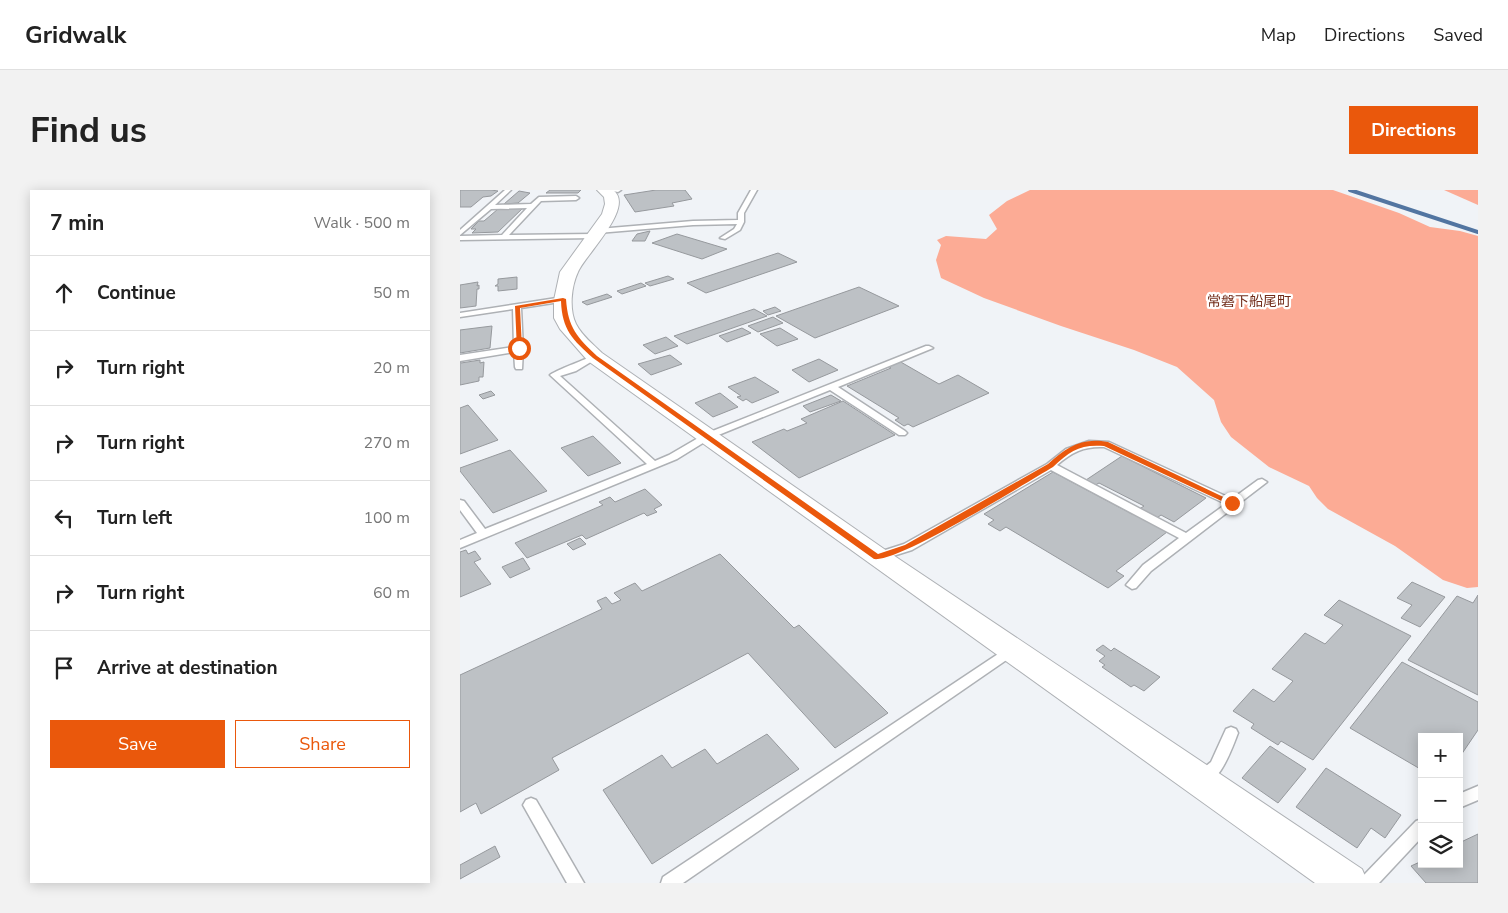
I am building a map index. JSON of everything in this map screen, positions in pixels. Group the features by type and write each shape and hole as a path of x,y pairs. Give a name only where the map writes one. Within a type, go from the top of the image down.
{"street":[{"path":"604,190 610,195 612,207 596,234 570,270 563,299 564,318 577,340 595,357 877,557 1013,649 1348,883"}],"lane":[{"path":"460,234 508,190"},
{"path":"610,190 618,190"},
{"path":"723,238 737,230 741,222 741,213 754,190"},
{"path":"504,237 539,199 575,200"},
{"path":"490,207 534,205"},
{"path":"460,238 596,234 693,224 741,222"},
{"path":"460,316 563,299"},
{"path":"517,307 519,367"},
{"path":"460,358 519,348"},
{"path":"460,544 654,465 708,436 930,348"},
{"path":"595,357 554,375 654,465"},
{"path":"831,388 902,433"},
{"path":"877,557 908,546 1050,466 1067,450 1088,442 1106,444 1232,503"},
{"path":"1050,466 1187,538"},
{"path":"1132,585 1148,568 1262,482"},
{"path":"460,503 483,534"},
{"path":"680,880 1013,649"},
{"path":"1199,780 1217,766 1232,733"},
{"path":"1463,799 1478,793"},
{"path":"531,805 576,883"},
{"path":"1368,883 1418,830"}],"shaded area":[{"path":"1030,190 1333,190 1399,213 1430,227 1460,231 1478,236 1478,587 1467,588 1443,580 1395,546 1328,509 1309,486 1269,467 1231,437 1221,422 1214,400 1177,367 1134,350 984,298 941,278 936,260 941,245 937,240 946,236 986,239 997,229 989,215 1007,201"},
{"path":"1444,190 1478,190 1478,205"}],"building":[{"path":"460,190 498,191 491,196 483,197 471,207 460,207"},
{"path":"550,190 581,190 578,193 546,193"},
{"path":"656,190 685,190 692,199 672,203 674,206 635,212 624,195"},
{"path":"519,191 530,193 518,203 504,204"},
{"path":"523,208 498,232 472,233 476,229 471,229 479,221 484,221 498,209"},
{"path":"650,231 645,241 632,241 637,234"},
{"path":"677,234 727,249 702,259 652,243"},
{"path":"778,253 797,262 706,293 687,283"},
{"path":"668,276 674,279 650,286 645,283"},
{"path":"517,277 517,289 498,291 498,286 495,286 498,284 498,279"},
{"path":"478,282 477,286 479,285 479,289 477,289 476,306 460,308 460,285"},
{"path":"641,283 646,286 622,294 617,291"},
{"path":"859,287 899,306 815,338 776,316"},
{"path":"607,294 612,297 587,305 582,302"},
{"path":"775,307 781,311 768,315 763,311"},
{"path":"754,309 767,316 687,344 674,336"},
{"path":"773,317 783,323 758,332 748,326"},
{"path":"492,326 490,348 460,353 460,330"},
{"path":"742,328 751,333 727,342 719,336"},
{"path":"780,328 798,339 777,346 760,334"},
{"path":"666,337 678,346 655,354 643,345"},
{"path":"670,355 682,364 651,375 638,364"},
{"path":"819,359 838,370 809,382 792,370"},
{"path":"480,360 480,363 484,362 483,377 479,377 479,381 460,385 460,361 461,363"},
{"path":"899,361 939,384 958,375 989,393 913,427 908,424 904,426 895,420 899,418 847,386 891,368 888,366"},
{"path":"755,377 779,392 752,403 737,397 741,396 728,387"},
{"path":"491,391 495,395 483,399 479,395"},
{"path":"720,393 738,407 713,417 695,403"},
{"path":"831,395 841,401 810,412 803,406"},
{"path":"843,401 895,435 799,478 752,442 784,429 787,431 807,423 801,419"},
{"path":"468,405 498,440 460,454 460,408"},
{"path":"593,436 621,463 588,476 561,448"},
{"path":"510,450 547,491 493,513 460,471 460,468"},
{"path":"1122,456 1206,498 1174,522 1161,515 1150,523 1167,532 1116,571 1124,576 1108,588 1006,527 1000,531 988,524 994,520 984,514 1053,472 1132,514 1144,506 1099,483 1092,487 1083,482"},
{"path":"645,489 662,505 654,509 657,512 647,516 644,513 586,539 582,535 527,558 515,543 603,505 599,502 610,497 615,502"},
{"path":"580,538 586,544 573,550 567,544"},
{"path":"466,550 468,554 475,551 481,559 474,562 491,584 460,597 460,552"},
{"path":"720,554 794,628 799,625 888,713 835,748 748,653 552,758 559,770 481,814 476,803 460,812 460,675 602,609 597,601 606,597 612,604 621,600 614,593 635,583 642,591"},
{"path":"523,558 530,569 510,578 502,567"},
{"path":"1412,582 1445,597 1420,627 1401,618 1412,605 1397,598"},
{"path":"1478,595 1478,695 1408,660 1457,596 1473,603"},
{"path":"1339,600 1411,636 1313,760 1281,741 1278,745 1251,728 1254,724 1233,711 1253,689 1274,702 1293,681 1272,669 1305,633 1325,644 1343,625 1324,615"},
{"path":"1103,645 1111,651 1114,648 1160,677 1144,691 1134,685 1131,687 1102,667 1105,665 1099,661 1105,656 1096,650"},
{"path":"1402,662 1478,702 1478,730 1463,752 1463,733 1418,733 1418,768 1350,728"},
{"path":"767,734 799,769 652,864 603,790 662,755 672,768 705,749 717,764"},
{"path":"1270,746 1306,769 1278,803 1242,778"},
{"path":"1326,768 1401,815 1385,838 1371,828 1357,848 1296,807"},
{"path":"1478,834 1478,883 1426,883 1411,866 1418,863 1418,868 1463,868 1463,841"},
{"path":"495,846 500,857 460,879 460,865"}],"waterway":[{"path":"1350,190 1478,232"}],"district":[{"name":"常磐下船尾町","path":"1249,301"}],"route":[{"path":"519,348 517,307 563,299 564,318 577,340 595,357 877,557 908,546 1050,466 1067,450 1088,442 1106,444 1232,503"}]}
